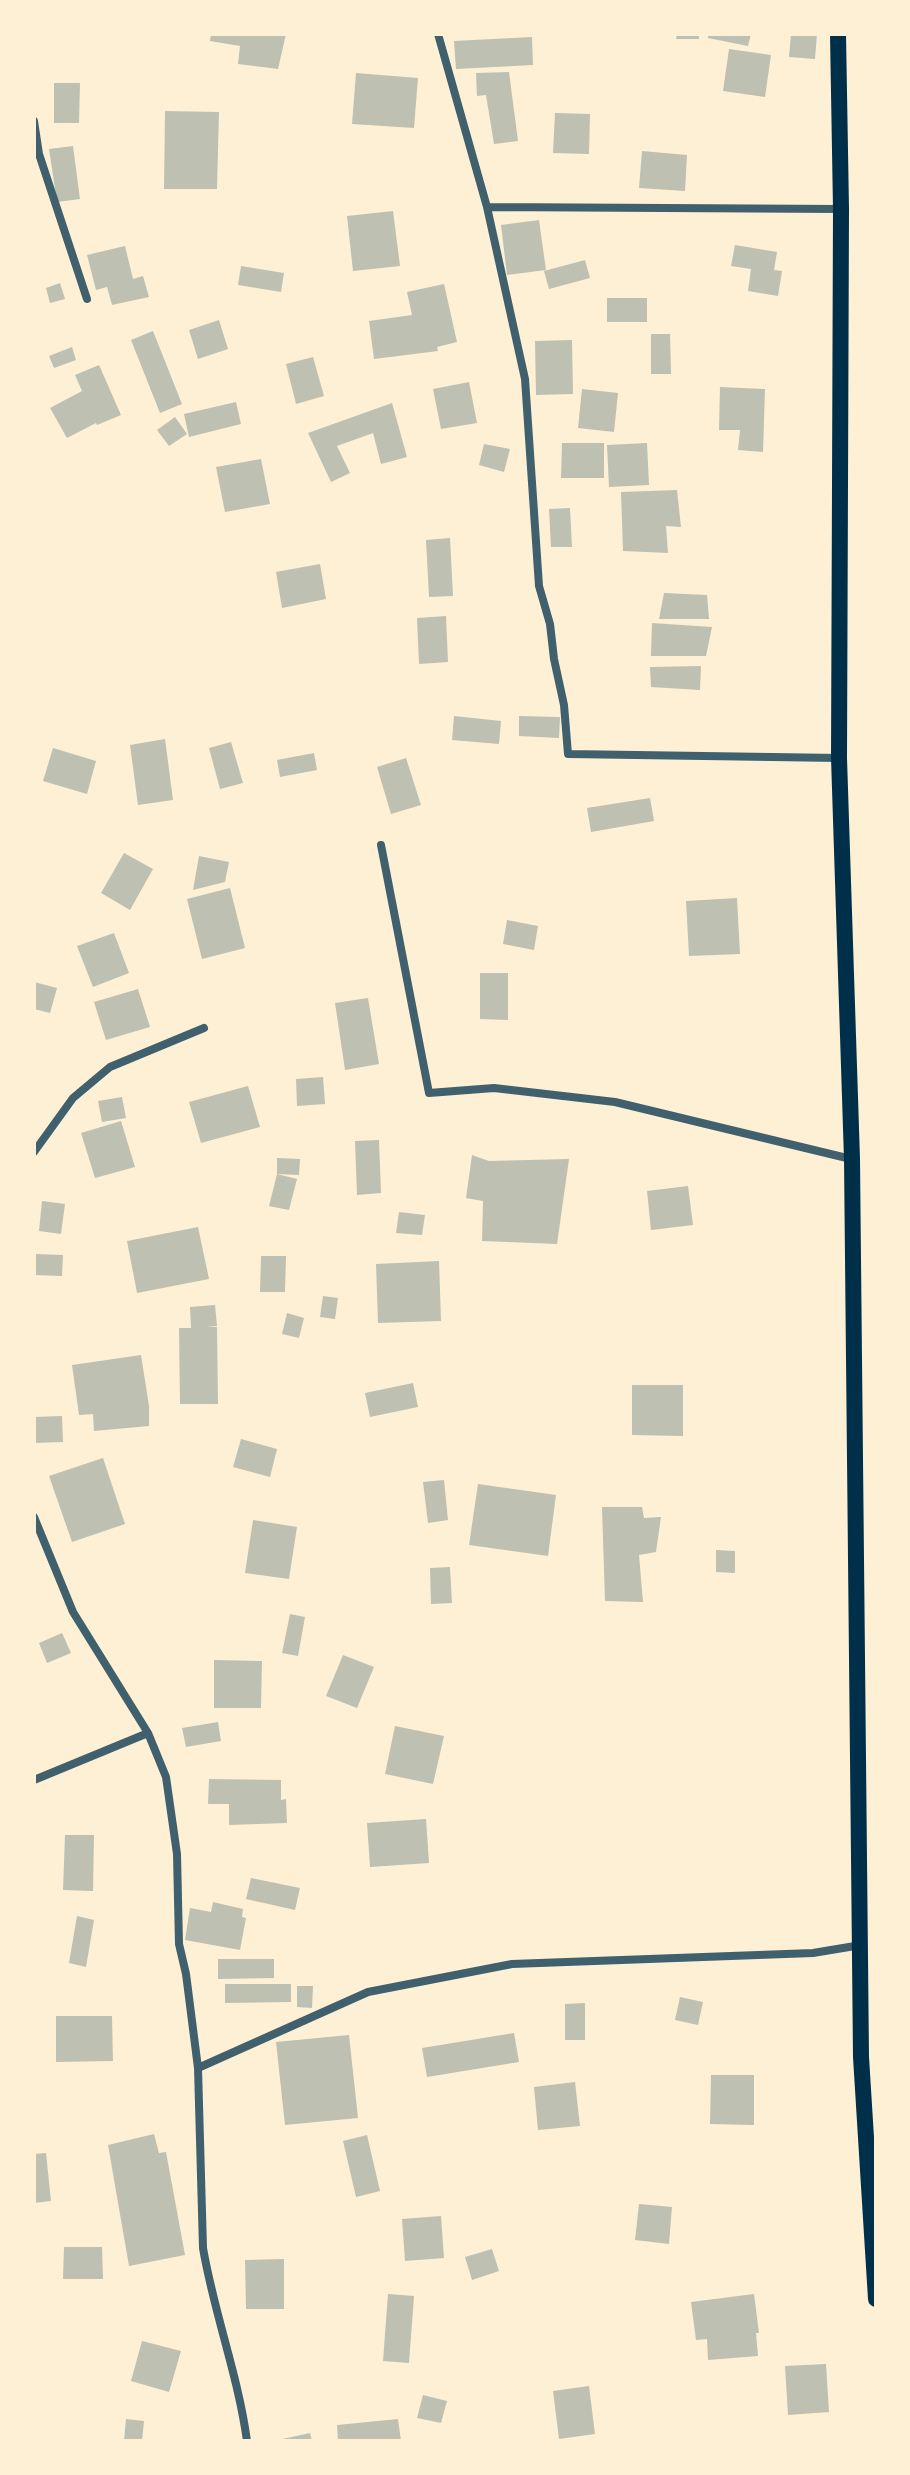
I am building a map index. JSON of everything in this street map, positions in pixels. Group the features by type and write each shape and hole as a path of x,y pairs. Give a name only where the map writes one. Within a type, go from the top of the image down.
{"main road":[{"path":"838,34 841,209 839,758 852,1159 861,2057 876,2299"}],"street":[{"path":"438,34 487,207 525,379 539,586 550,624 564,705 568,754 839,758"},
{"path":"34,121 39,154 87,299"},
{"path":"487,207 841,209"},
{"path":"381,845 429,1093 494,1088 615,1102 852,1159"},
{"path":"34,1152 73,1098 110,1067 204,1028"},
{"path":"34,1517 73,1612 148,1733 166,1777 177,1854 179,1944 198,2068 203,2248 241,2396 247,2441"},
{"path":"34,1780 148,1733"},
{"path":"198,2068 368,1992 512,1964 813,1953 861,1945"}],"building":[{"path":"211,34 286,34 278,69 238,64 240,46 210,41"},
{"path":"677,34 699,34 699,39 676,39"},
{"path":"708,34 751,34 748,46 708,38"},
{"path":"791,34 817,34 815,59 789,57"},
{"path":"532,37 533,65 456,69 454,41"},
{"path":"729,49 771,55 765,97 723,91"},
{"path":"509,72 518,141 494,144 486,95 477,96 476,73"},
{"path":"356,73 418,78 414,128 352,124"},
{"path":"54,83 80,83 79,123 54,123"},
{"path":"165,111 219,112 217,189 164,189"},
{"path":"555,113 590,114 589,154 553,153"},
{"path":"73,146 80,199 57,202 49,149"},
{"path":"642,151 687,155 685,191 639,188"},
{"path":"393,211 400,266 353,271 347,216"},
{"path":"539,220 546,270 507,275 501,225"},
{"path":"735,245 777,252 774,270 782,271 778,296 748,291 751,269 731,266"},
{"path":"125,246 133,279 143,276 149,297 112,305 107,287 96,290 87,255"},
{"path":"585,260 590,278 549,289 544,271"},
{"path":"241,266 284,273 281,292 238,285"},
{"path":"60,283 65,299 50,303 46,288"},
{"path":"444,284 457,342 437,347 438,351 374,359 369,321 412,315 407,292"},
{"path":"607,298 647,298 647,322 607,322"},
{"path":"219,320 228,349 198,359 189,330"},
{"path":"153,331 182,404 160,413 131,340"},
{"path":"651,334 670,334 671,374 651,374"},
{"path":"572,340 573,394 536,395 535,341"},
{"path":"72,347 76,360 54,368 49,356"},
{"path":"313,357 324,396 296,404 286,364"},
{"path":"99,365 121,415 96,423 67,438 50,408 82,391 75,375"},
{"path":"469,382 477,423 441,429 433,389"},
{"path":"720,387 765,389 763,452 738,450 740,430 719,430"},
{"path":"582,389 618,393 614,432 578,428"},
{"path":"236,402 241,424 189,437 184,414"},
{"path":"392,403 407,457 381,464 373,433 337,446 350,473 331,482 308,433"},
{"path":"175,417 187,434 169,446 157,430"},
{"path":"562,443 604,443 604,478 561,478"},
{"path":"647,443 649,485 609,487 607,445"},
{"path":"484,444 510,449 504,472 479,465"},
{"path":"261,459 270,504 225,512 216,467"},
{"path":"677,490 681,527 666,526 668,553 623,551 621,492"},
{"path":"570,508 572,547 551,547 549,509"},
{"path":"450,538 453,596 429,597 426,540"},
{"path":"320,564 326,599 282,608 276,572"},
{"path":"664,593 707,595 709,619 659,619"},
{"path":"446,616 448,662 419,664 417,618"},
{"path":"652,623 712,627 706,656 651,656"},
{"path":"701,666 700,690 651,687 650,667"},
{"path":"454,716 501,721 499,744 452,740"},
{"path":"519,716 560,717 559,738 519,736"},
{"path":"165,739 173,800 138,805 130,745"},
{"path":"231,742 243,783 220,789 209,748"},
{"path":"53,748 96,761 87,794 43,781"},
{"path":"314,753 317,770 280,777 277,760"},
{"path":"406,758 421,805 391,814 377,767"},
{"path":"650,798 654,821 591,832 587,808"},
{"path":"124,853 153,869 130,910 101,893"},
{"path":"199,856 229,862 225,882 193,890"},
{"path":"230,888 245,948 202,959 187,899"},
{"path":"737,898 740,954 689,956 686,901"},
{"path":"507,920 538,926 534,950 503,944"},
{"path":"114,933 129,973 93,987 77,946"},
{"path":"480,973 508,973 508,1020 480,1019"},
{"path":"34,982 57,988 50,1013 34,1009"},
{"path":"138,989 150,1027 106,1040 94,1002"},
{"path":"368,998 379,1064 345,1070 335,1003"},
{"path":"323,1077 325,1104 297,1106 296,1079"},
{"path":"248,1086 260,1127 201,1143 189,1102"},
{"path":"122,1097 126,1118 102,1122 98,1101"},
{"path":"121,1121 135,1167 95,1178 81,1133"},
{"path":"379,1140 381,1193 357,1195 355,1141"},
{"path":"472,1155 489,1161 569,1159 557,1244 482,1241 483,1201 466,1198"},
{"path":"277,1158 300,1159 299,1175 277,1174"},
{"path":"277,1174 297,1179 289,1210 269,1206"},
{"path":"688,1186 693,1225 651,1230 647,1191"},
{"path":"42,1201 65,1204 61,1234 39,1231"},
{"path":"399,1212 425,1215 422,1235 396,1233"},
{"path":"198,1227 209,1279 137,1293 127,1241"},
{"path":"34,1254 63,1255 62,1276 34,1275"},
{"path":"261,1256 286,1256 285,1292 260,1292"},
{"path":"439,1261 441,1321 378,1323 376,1264"},
{"path":"323,1296 338,1298 335,1319 320,1317"},
{"path":"215,1305 217,1326 206,1327 217,1327 218,1404 180,1404 179,1328 191,1328 190,1307"},
{"path":"287,1313 304,1318 299,1338 282,1334"},
{"path":"141,1355 149,1426 94,1431 93,1414 79,1415 72,1365"},
{"path":"413,1383 418,1407 370,1417 365,1393"},
{"path":"632,1385 683,1385 683,1436 632,1435"},
{"path":"62,1416 63,1442 34,1443 34,1417"},
{"path":"241,1439 277,1449 270,1477 233,1467"},
{"path":"103,1458 125,1524 72,1542 49,1476"},
{"path":"444,1480 448,1520 428,1523 423,1482"},
{"path":"478,1484 556,1495 548,1556 469,1545"},
{"path":"602,1507 642,1507 644,1518 661,1517 656,1552 639,1555 643,1602 605,1601"},
{"path":"253,1520 297,1527 289,1579 245,1573"},
{"path":"716,1550 735,1551 735,1573 716,1572"},
{"path":"450,1567 452,1603 431,1604 430,1568"},
{"path":"290,1614 305,1617 298,1656 282,1653"},
{"path":"62,1633 71,1653 47,1663 39,1643"},
{"path":"343,1655 374,1667 357,1708 326,1696"},
{"path":"214,1660 262,1661 261,1708 214,1708"},
{"path":"218,1722 221,1741 186,1747 182,1728"},
{"path":"395,1726 444,1736 433,1784 385,1774"},
{"path":"209,1779 281,1780 281,1800 286,1799 287,1823 229,1825 229,1804 208,1804"},
{"path":"426,1819 429,1863 370,1867 367,1823"},
{"path":"65,1835 94,1835 93,1891 63,1890"},
{"path":"251,1878 300,1888 295,1910 246,1899"},
{"path":"213,1902 243,1909 242,1917 246,1918 240,1950 185,1940 190,1908 211,1912"},
{"path":"77,1916 94,1920 86,1967 69,1963"},
{"path":"218,1959 274,1959 274,1978 218,1979"},
{"path":"225,1984 291,1984 291,2002 225,2003"},
{"path":"297,1986 313,1986 312,2008 297,2007"},
{"path":"680,1997 703,2002 698,2025 675,2020"},
{"path":"585,2003 585,2040 565,2040 565,2004"},
{"path":"56,2016 112,2016 113,2061 56,2062"},
{"path":"514,2033 519,2062 427,2077 422,2048"},
{"path":"349,2035 358,2118 285,2125 276,2042"},
{"path":"711,2075 754,2075 754,2125 710,2124"},
{"path":"575,2082 580,2126 538,2130 534,2087"},
{"path":"154,2134 159,2153 166,2152 185,2255 129,2266 108,2145"},
{"path":"367,2135 380,2191 356,2197 343,2141"},
{"path":"46,2153 51,2201 34,2203 34,2154"},
{"path":"639,2204 672,2207 669,2244 635,2240"},
{"path":"441,2216 444,2258 405,2261 402,2219"},
{"path":"64,2247 102,2247 103,2279 63,2279"},
{"path":"492,2249 499,2271 472,2280 465,2257"},
{"path":"284,2259 284,2309 246,2309 245,2260"},
{"path":"388,2294 414,2296 409,2363 383,2361"},
{"path":"754,2294 759,2333 756,2333 758,2356 708,2360 707,2339 696,2340 691,2302"},
{"path":"142,2341 181,2351 169,2392 131,2381"},
{"path":"826,2364 829,2412 788,2415 785,2366"},
{"path":"589,2386 595,2434 559,2439 553,2391"},
{"path":"423,2395 447,2401 441,2423 417,2418"},
{"path":"126,2419 144,2421 142,2441 124,2441"},
{"path":"398,2419 401,2441 338,2441 337,2425"},
{"path":"310,2433 312,2441 278,2441 278,2440"}]}
